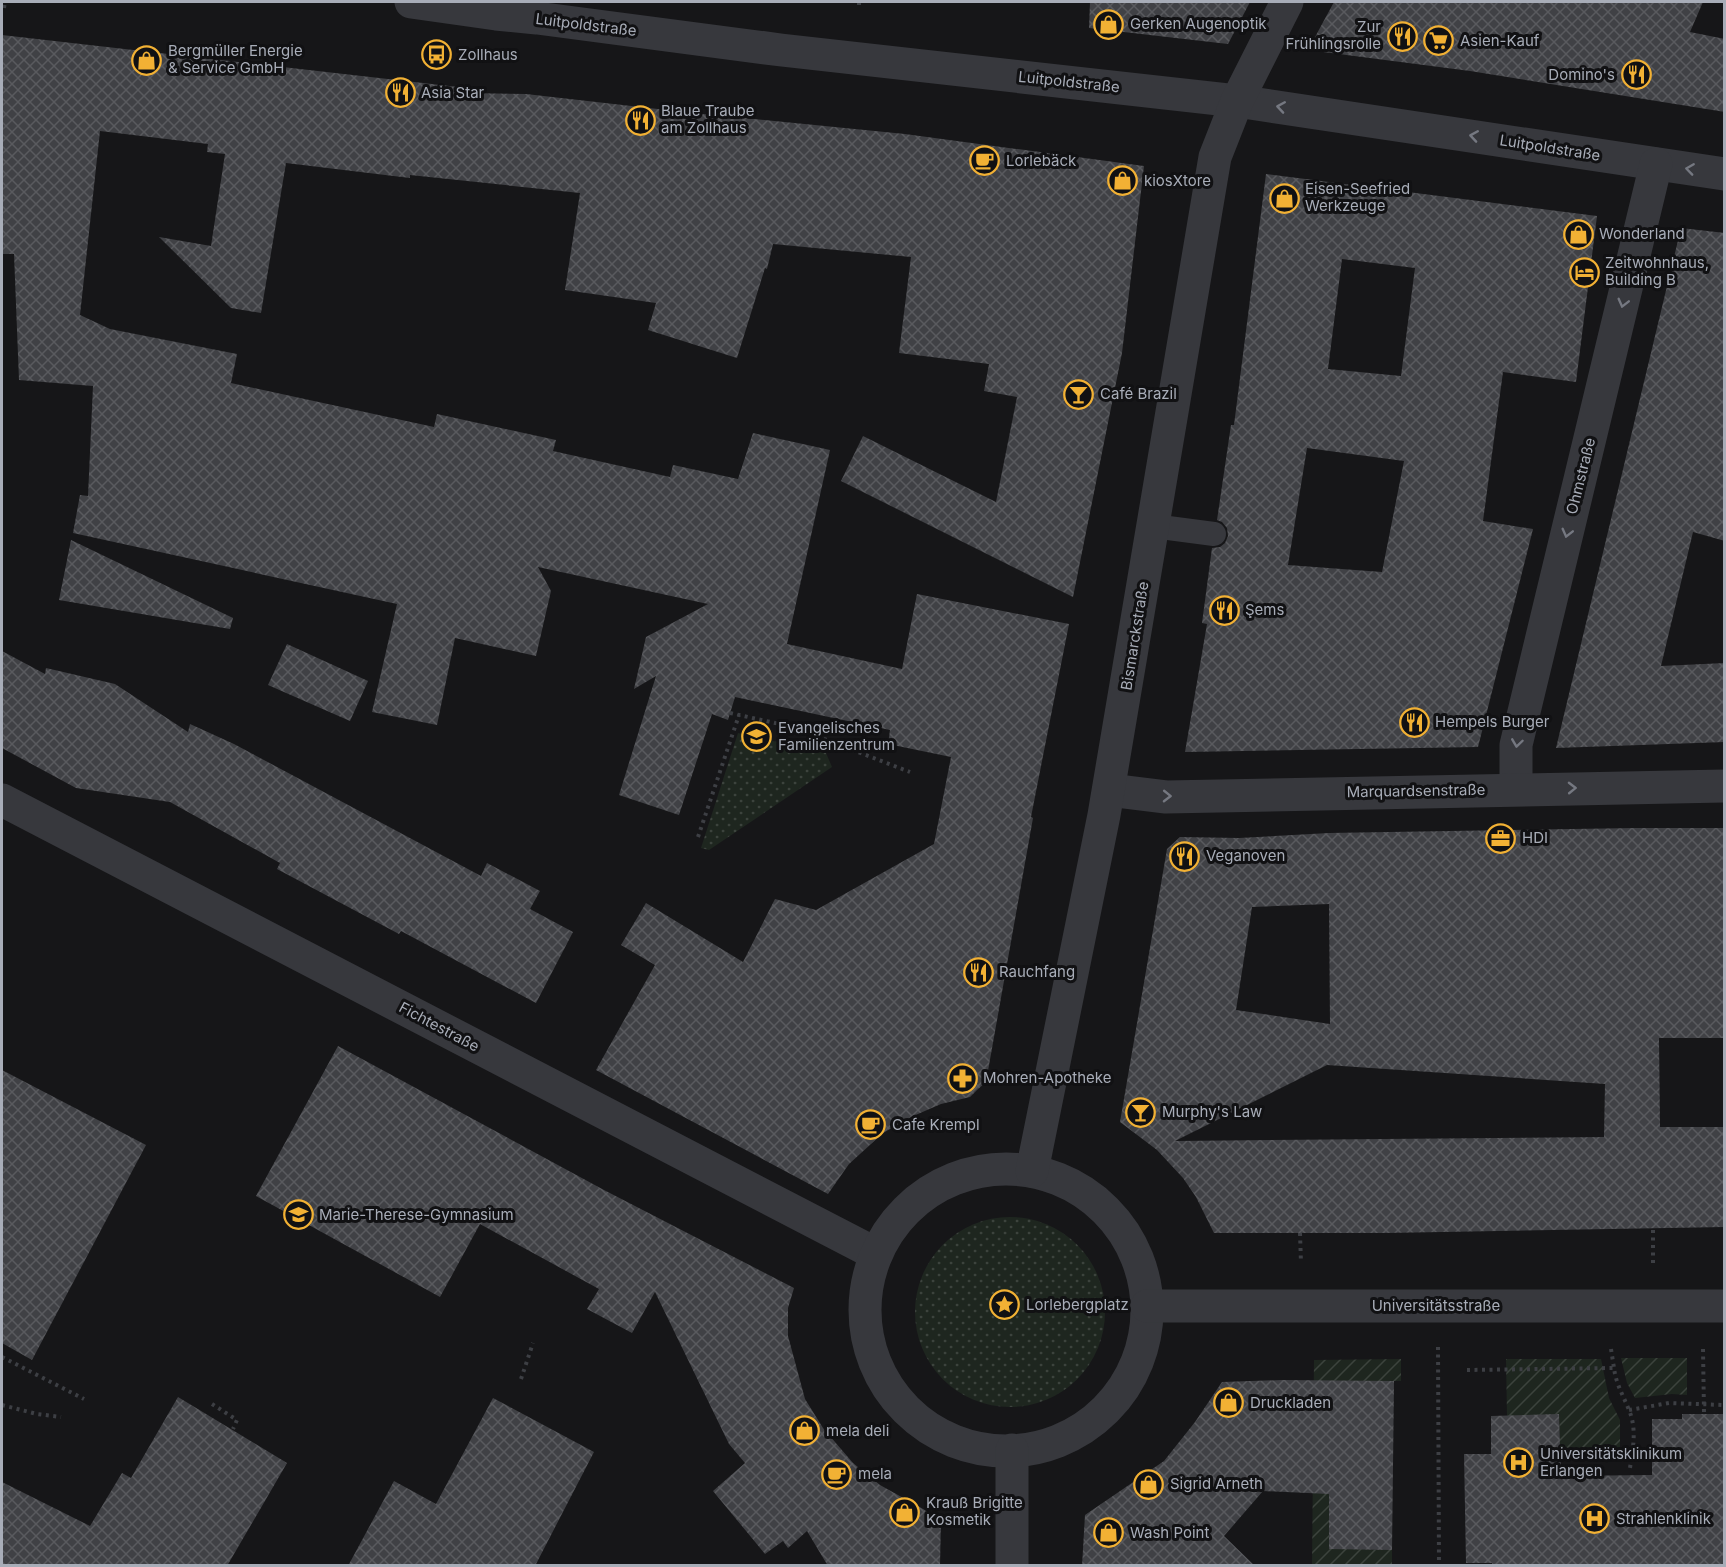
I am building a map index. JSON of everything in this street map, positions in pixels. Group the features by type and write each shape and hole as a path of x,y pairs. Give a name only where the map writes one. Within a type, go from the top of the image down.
{"street":[{"name":"Luitpoldstraße","path":"411,2 497,8 537,18 858,59 1237,101 1725,174"},
{"name":"Bismarckstraße","path":"1032,1172 1065,1017 1108,790 1215,157 1237,101 1287,2"},
{"name":"Ohmstraße","path":"1516,789 1516,745 1656,164"},
{"name":"Marquardsenstraße","path":"1108,790 1166,796 1725,786"},
{"name":"Fichtestraße","path":"2,800 876,1254"},
{"path":"1018,1169 1032,1172 1069,1183 1100,1205 1125,1234 1138,1260 1146,1287 1147,1306 1143,1346 1132,1373 1116,1398 1086,1426 1070,1435 1032,1448 1012,1450 979,1448 932,1430 906,1409 885,1383 872,1352 865,1319 867,1286 876,1254 890,1228 921,1197 960,1176 989,1170 1018,1169"},
{"name":"Universitätsstraße","path":"1147,1306 1713,1306"},
{"path":"1012,1450 1012,1566"}],"lane":[{"path":"1153,526 1214,534"}],"path":[{"path":"3,8 5,2"},
{"path":"859,2 859,9"},
{"path":"730,713 793,727 910,772"},
{"path":"698,837 739,715"},
{"path":"1653,1228 1653,1243"},
{"path":"1300,1233 1301,1242"},
{"path":"1438,1306 1439,1566"},
{"path":"1704,1413 1713,1306"},
{"path":"521,1379 533,1343"},
{"path":"2,1357 84,1399"},
{"path":"1467,1370 1614,1368 1616,1381 1629,1410 1635,1438 1630,1467"},
{"path":"1629,1410 1669,1403 1725,1405"},
{"path":"212,1404 237,1420 233,1430"},
{"path":"2,1405 37,1414 61,1417"}],"shaded area":[{"path":"738,733 826,753 832,767 709,850 701,848"},
{"path":"1010,1217 1046,1224 1063,1233 1077,1245 1089,1259 1098,1276 1105,1312 1098,1348 1089,1365 1077,1379 1063,1391 1046,1400 1010,1407 974,1400 957,1391 943,1379 931,1365 922,1348 915,1312 922,1276 931,1259 943,1245 957,1233 974,1224"},
{"path":"1621,1358 1687,1358 1687,1395 1672,1394 1635,1398 1627,1383"},
{"path":"1401,1359 1401,1381 1329,1381 1329,1548 1392,1550 1392,1565 1312,1566 1314,1360"},
{"path":"1506,1359 1601,1359 1609,1398 1620,1420 1620,1455 1560,1456 1559,1415 1507,1416"}],"building":[{"path":"1090,2 1250,2 1228,44 1089,28"},
{"path":"1334,2 1703,2 1690,32 1725,39 1725,112 1470,71 1308,50"},
{"path":"2,35 467,88 466,93 526,94 905,134 1144,166 1122,353 1073,597 841,481 863,436 996,502 1017,397 984,391 989,364 899,353 911,257 773,244 767,269 765,268 737,358 648,330 656,303 565,290 580,193 410,175 410,178 286,163 261,313 231,308 159,237 211,246 225,154 207,152 208,144 100,131 80,315 110,329 237,354 231,383 434,427 437,414 556,440 553,451 670,477 673,465 738,479 753,433 830,450 787,644 902,669 917,594 1069,624 1031,817 1033,818 986,1082 970,1097 941,1104 883,1133 849,1164 828,1194 596,1070 655,965 621,945 646,903 743,962 775,899 816,910 934,844 951,757 888,744 890,730 735,697 728,720 712,714 679,815 619,795 656,676 634,689 646,637 708,604 538,567 551,591 536,656 455,638 437,725 372,712 397,604 73,533 80,495 88,496 93,386 19,380 14,254 2,254"},
{"path":"1266,174 1597,216 1576,382 1503,372 1483,521 1533,529 1478,747 1185,752 1207,624 1202,623 1212,548 1220,547 1228,536 1227,528 1217,520 1231,425 1234,425","holes":["1342,259 1415,268 1401,376 1328,369","1307,448 1404,461 1382,572 1288,565"]},
{"path":"1681,228 1725,233 1725,541 1693,532 1661,666 1725,663 1725,742 1556,748"},
{"path":"71,540 233,618 230,629 59,600"},
{"path":"287,644 368,681 350,721 268,685"},
{"path":"2,651 45,674 46,668 115,684 188,732 190,724 234,744 481,876 487,863 540,891 530,909 573,932 536,1003 401,931 399,934 277,869 280,863 170,802 76,788 2,748"},
{"path":"1725,828 1725,1038 1659,1038 1660,1127 1725,1127 1725,1227 1386,1233 1214,1233 1196,1197 1183,1178 1157,1150 1120,1122 1167,849 1180,837 1239,838 1329,833","holes":["1329,904 1330,1024 1236,1010 1252,907","1327,1065 1605,1084 1604,1137 1175,1141"]},
{"path":"338,1046 604,1190 794,1288 788,1308 788,1336 805,1399 823,1428 853,1463 880,1485 941,1519 940,1566 828,1566 807,1531 788,1548 783,1541 765,1554 713,1491 745,1463 729,1444 655,1292 632,1333 587,1309 599,1289 480,1224 440,1297 256,1196"},
{"path":"2,1070 146,1145 32,1360 2,1343"},
{"path":"1394,1381 1392,1550 1329,1549 1329,1494 1263,1491 1224,1536 1255,1566 1082,1566 1085,1515 1164,1461 1195,1422 1222,1382"},
{"path":"178,1397 287,1463 227,1566 2,1566 2,1482 90,1526 122,1473 131,1478"},
{"path":"493,1398 594,1452 535,1566 348,1566 394,1481 436,1504"},
{"name":"Strahlenklinik","path":"1559,1414 1561,1476 1652,1475 1652,1419 1682,1419 1682,1414 1725,1414 1725,1565 1492,1566 1492,1563 1466,1563 1464,1454 1491,1454 1491,1416"}],"place":[{"name":"Gerken Augenoptik","path":"1109,24"},
{"name":"Zur Frühlingsrolle","path":"1402,36"},
{"name":"Asien-Kauf","path":"1439,41"},
{"name":"Zollhaus","path":"437,55"},
{"name":"Bergmüller Energie & Service GmbH","path":"147,60"},
{"name":"Domino's","path":"1636,75"},
{"name":"Asia Star","path":"400,93"},
{"name":"Blaue Traube am Zollhaus","path":"640,120"},
{"name":"Lorlebäck","path":"985,161"},
{"name":"kiosXtore","path":"1123,181"},
{"name":"Eisen-Seefried Werkzeuge","path":"1284,198"},
{"name":"Wonderland","path":"1578,234"},
{"name":"Zeitwohnhaus, Building B","path":"1584,272"},
{"name":"Café Brazil","path":"1079,394"},
{"name":"Şems","path":"1224,610"},
{"name":"Hempels Burger","path":"1414,722"},
{"name":"Evangelisches Familienzentrum","path":"757,737"},
{"name":"HDI","path":"1501,838"},
{"name":"Veganoven","path":"1185,856"},
{"name":"Rauchfang","path":"978,972"},
{"name":"Mohren-Apotheke","path":"962,1078"},
{"name":"Murphy's Law","path":"1141,1112"},
{"name":"Cafe Krempl","path":"871,1125"},
{"name":"Marie-Therese-Gymnasium","path":"298,1215"},
{"name":"Lorlebergplatz","path":"1005,1305"},
{"name":"Druckladen","path":"1229,1403"},
{"name":"mela deli","path":"805,1431"},
{"name":"Universitätsklinikum Erlangen","path":"1519,1463"},
{"name":"mela","path":"837,1474"},
{"name":"Sigrid Arneth","path":"1149,1484"},
{"name":"Krauß Brigitte Kosmetik","path":"905,1512"},
{"name":"Strahlenklinik","path":"1595,1519"},
{"name":"Wash Point","path":"1109,1533"}]}
